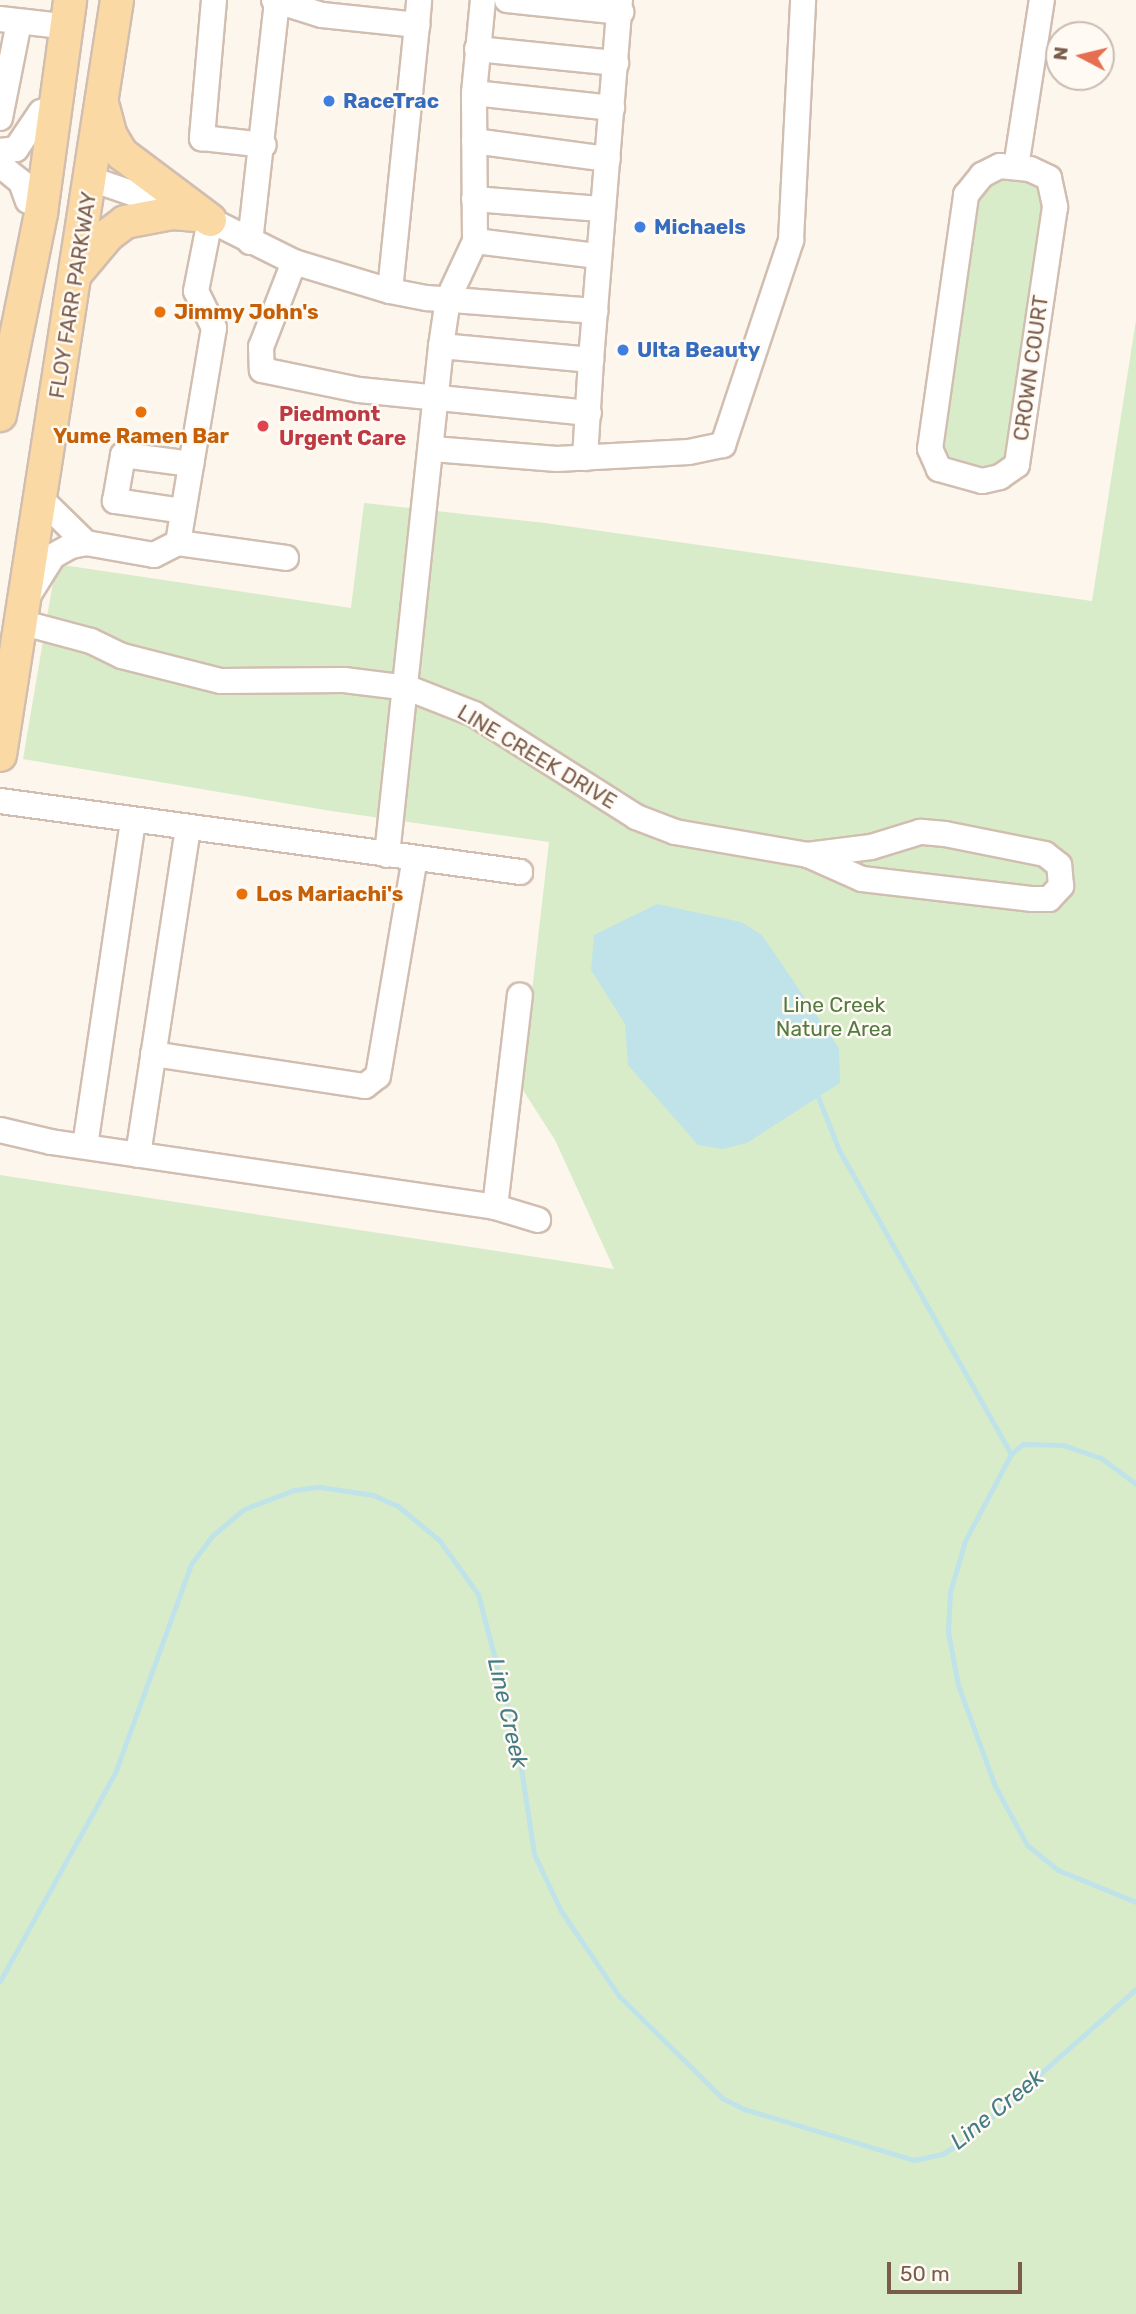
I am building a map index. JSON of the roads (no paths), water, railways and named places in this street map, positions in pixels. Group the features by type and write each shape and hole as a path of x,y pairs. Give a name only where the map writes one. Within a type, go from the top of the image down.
{"main road":[{"path":"34,207 91,179 71,145 90,0"},
{"name":"FLOY FARR PARKWAY","path":"0,755 102,102 121,7"},
{"path":"0,393 34,207 41,113 60,8"},
{"path":"0,415 15,360 60,8"},
{"path":"102,102 111,136 122,154 202,218"},
{"path":"76,274 107,235 125,222 172,213 202,218"}],"street":[{"path":"214,0 202,138 264,145"},
{"path":"390,291 419,0"},
{"path":"387,855 408,688 441,346 448,299 475,241 474,93 483,0"},
{"path":"507,0 621,6 601,209 585,458"},
{"path":"433,449 585,458 723,445 791,240 803,0"},
{"path":"1016,167 1042,0"},
{"path":"258,245 275,1 322,15 417,25"},
{"path":"0,118 9,21 60,8"},
{"path":"477,49 616,62"},
{"path":"474,93 612,108"},
{"path":"0,151 16,149 41,113"},
{"path":"474,141 608,159"},
{"path":"0,165 21,182 34,207"},
{"name":"CROWN COURT","path":"1000,166 1016,167 1049,178 1055,207 1017,465 1000,477 982,481 939,469 930,449 966,195 982,175 1000,166"},
{"path":"91,179 202,218 294,262 390,291 448,299 596,311"},
{"path":"474,199 601,209"},
{"path":"178,543 214,328 196,291 202,218"},
{"path":"475,241 598,256"},
{"path":"294,262 261,347 262,370 279,377 434,399 589,413"},
{"path":"441,346 591,360"},
{"path":"183,511 115,501 123,455 191,464"},
{"path":"41,499 86,543"},
{"path":"21,613 53,556 86,543 154,555 178,543 286,558"},
{"name":"LINE CREEK DRIVE","path":"21,613 122,656 221,681 344,680 408,688 474,714 636,817 675,832 808,855 862,879 1033,900 1049,899 1061,886 1059,865 1045,854 946,834 920,832 871,847 808,855"},
{"path":"0,800 188,830 520,872"},
{"path":"85,1146 133,821"},
{"path":"138,1155 188,830"},
{"path":"153,1055 365,1086 378,1076 415,858"},
{"path":"495,1207 520,995"},
{"path":"2,1133 495,1207 538,1220"}],"water":[{"path":"657,904 741,922 762,935 839,1048 840,1083 747,1143 723,1149 698,1145 628,1065 625,1024 591,970 594,935"}],"waterway":[{"path":"818,1097 839,1150 1011,1454"},
{"name":"Line Creek","path":"1136,1484 1101,1458 1063,1445 1023,1444 1011,1454 965,1541 950,1592 948,1632 958,1685 995,1786 1027,1845 1058,1870 1136,1902"},
{"name":"Line Creek","path":"0,1981 115,1773 191,1564 213,1535 244,1509 294,1490 320,1487 373,1495 398,1506 439,1540 478,1594 518,1748 534,1854 561,1911 619,1996 722,2098 744,2109 914,2160 942,2154 963,2142 1136,1989"}],"place":[{"name":"RaceTrac","path":"329,101"},
{"name":"Michaels","path":"640,227"},
{"name":"Jimmy John's","path":"160,312"},
{"name":"Ulta Beauty","path":"623,350"},
{"name":"Yume Ramen Bar","path":"141,412"},
{"name":"Piedmont Urgent Care","path":"263,426"},
{"name":"Los Mariachi's","path":"242,894"}],"park label":[{"name":"Line Creek Nature Area","path":"834,1017"}]}
